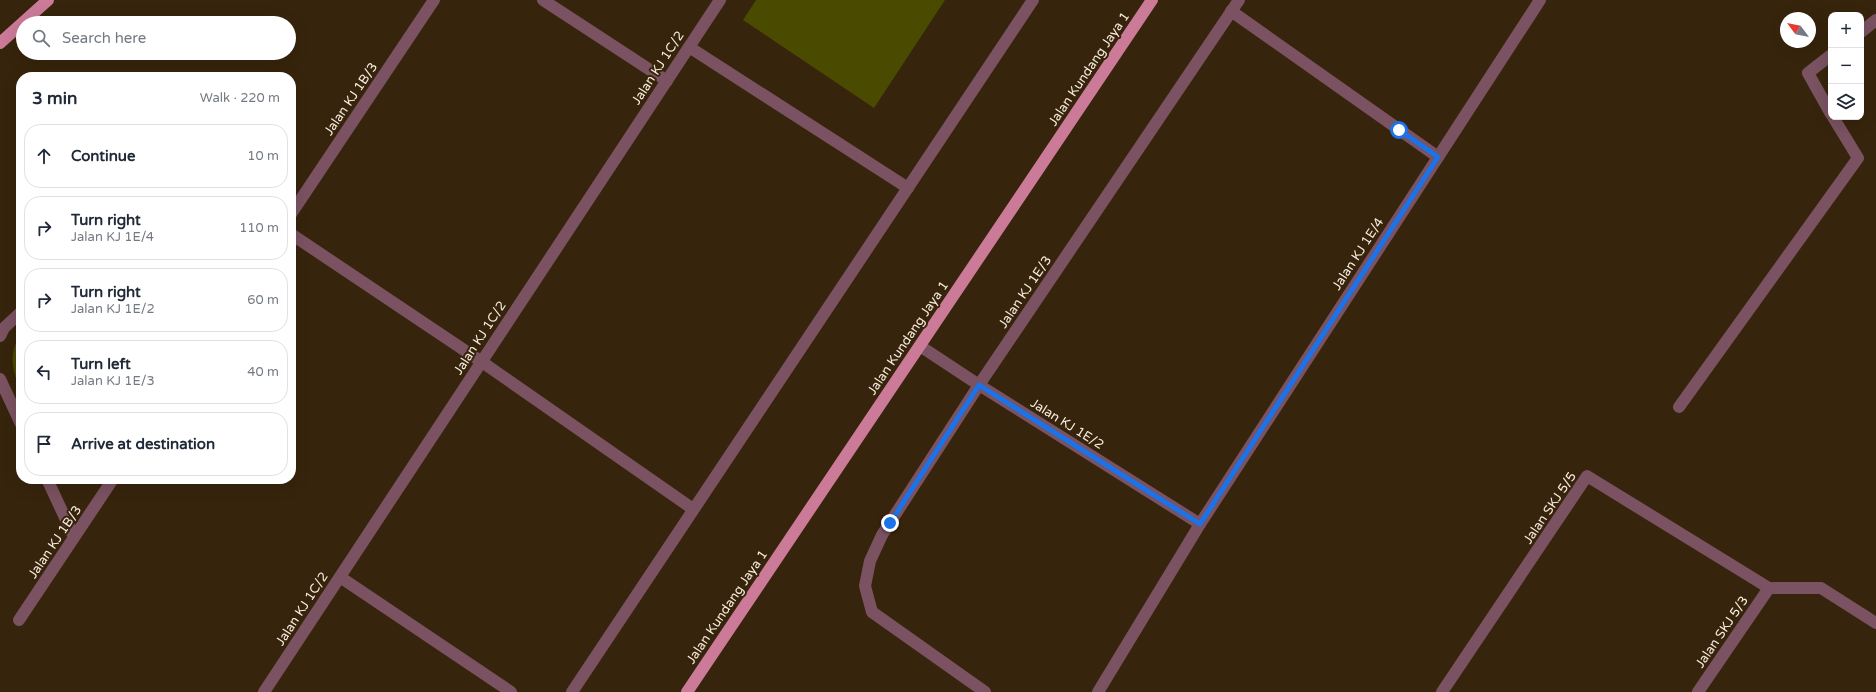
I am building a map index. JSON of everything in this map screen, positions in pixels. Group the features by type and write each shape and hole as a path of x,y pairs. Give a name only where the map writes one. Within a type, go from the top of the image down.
{"main road":[{"path":"30,16 48,0"},
{"name":"Jalan Kundang Jaya 1","path":"687,692 1152,0"},
{"path":"0,43 16,29"}],"street":[{"name":"Jalan KJ 1B/3","path":"296,207 434,0"},
{"path":"543,0 667,81"},
{"name":"Jalan KJ 1C/2","path":"264,692 720,0"},
{"path":"572,692 1033,0"},
{"name":"Jalan KJ 1E/3","path":"984,692 872,612 865,586 870,561 882,535 979,385 1239,0"},
{"name":"Jalan KJ 1E/4","path":"1098,692 1200,524 1540,0"},
{"path":"1231,11 1438,157"},
{"path":"1864,30 1876,20"},
{"path":"689,47 908,188"},
{"path":"1828,57 1808,73 1828,109"},
{"path":"1679,407 1858,158 1835,120"},
{"path":"296,237 482,362 693,510"},
{"path":"0,336 4,328 16,317"},
{"name":"Jalan KJ 1E/2","path":"920,346 979,385 1200,524"},
{"path":"0,379 16,413"},
{"name":"Jalan SKJ 5/5","path":"1442,692 1587,476 1769,588"},
{"path":"49,484 74,537"},
{"name":"Jalan KJ 1B/3","path":"19,620 111,484"},
{"path":"340,577 511,692"},
{"path":"1769,588 1821,588 1876,623"},
{"name":"Jalan SKJ 5/3","path":"1698,692 1769,588"}],"shaded area":[{"path":"756,0 945,0 874,108 743,20"},
{"path":"16,343 16,379 13,362 14,348"}],"route":[{"path":"890,523 979,385 1200,524 1438,157 1399,130"}]}
